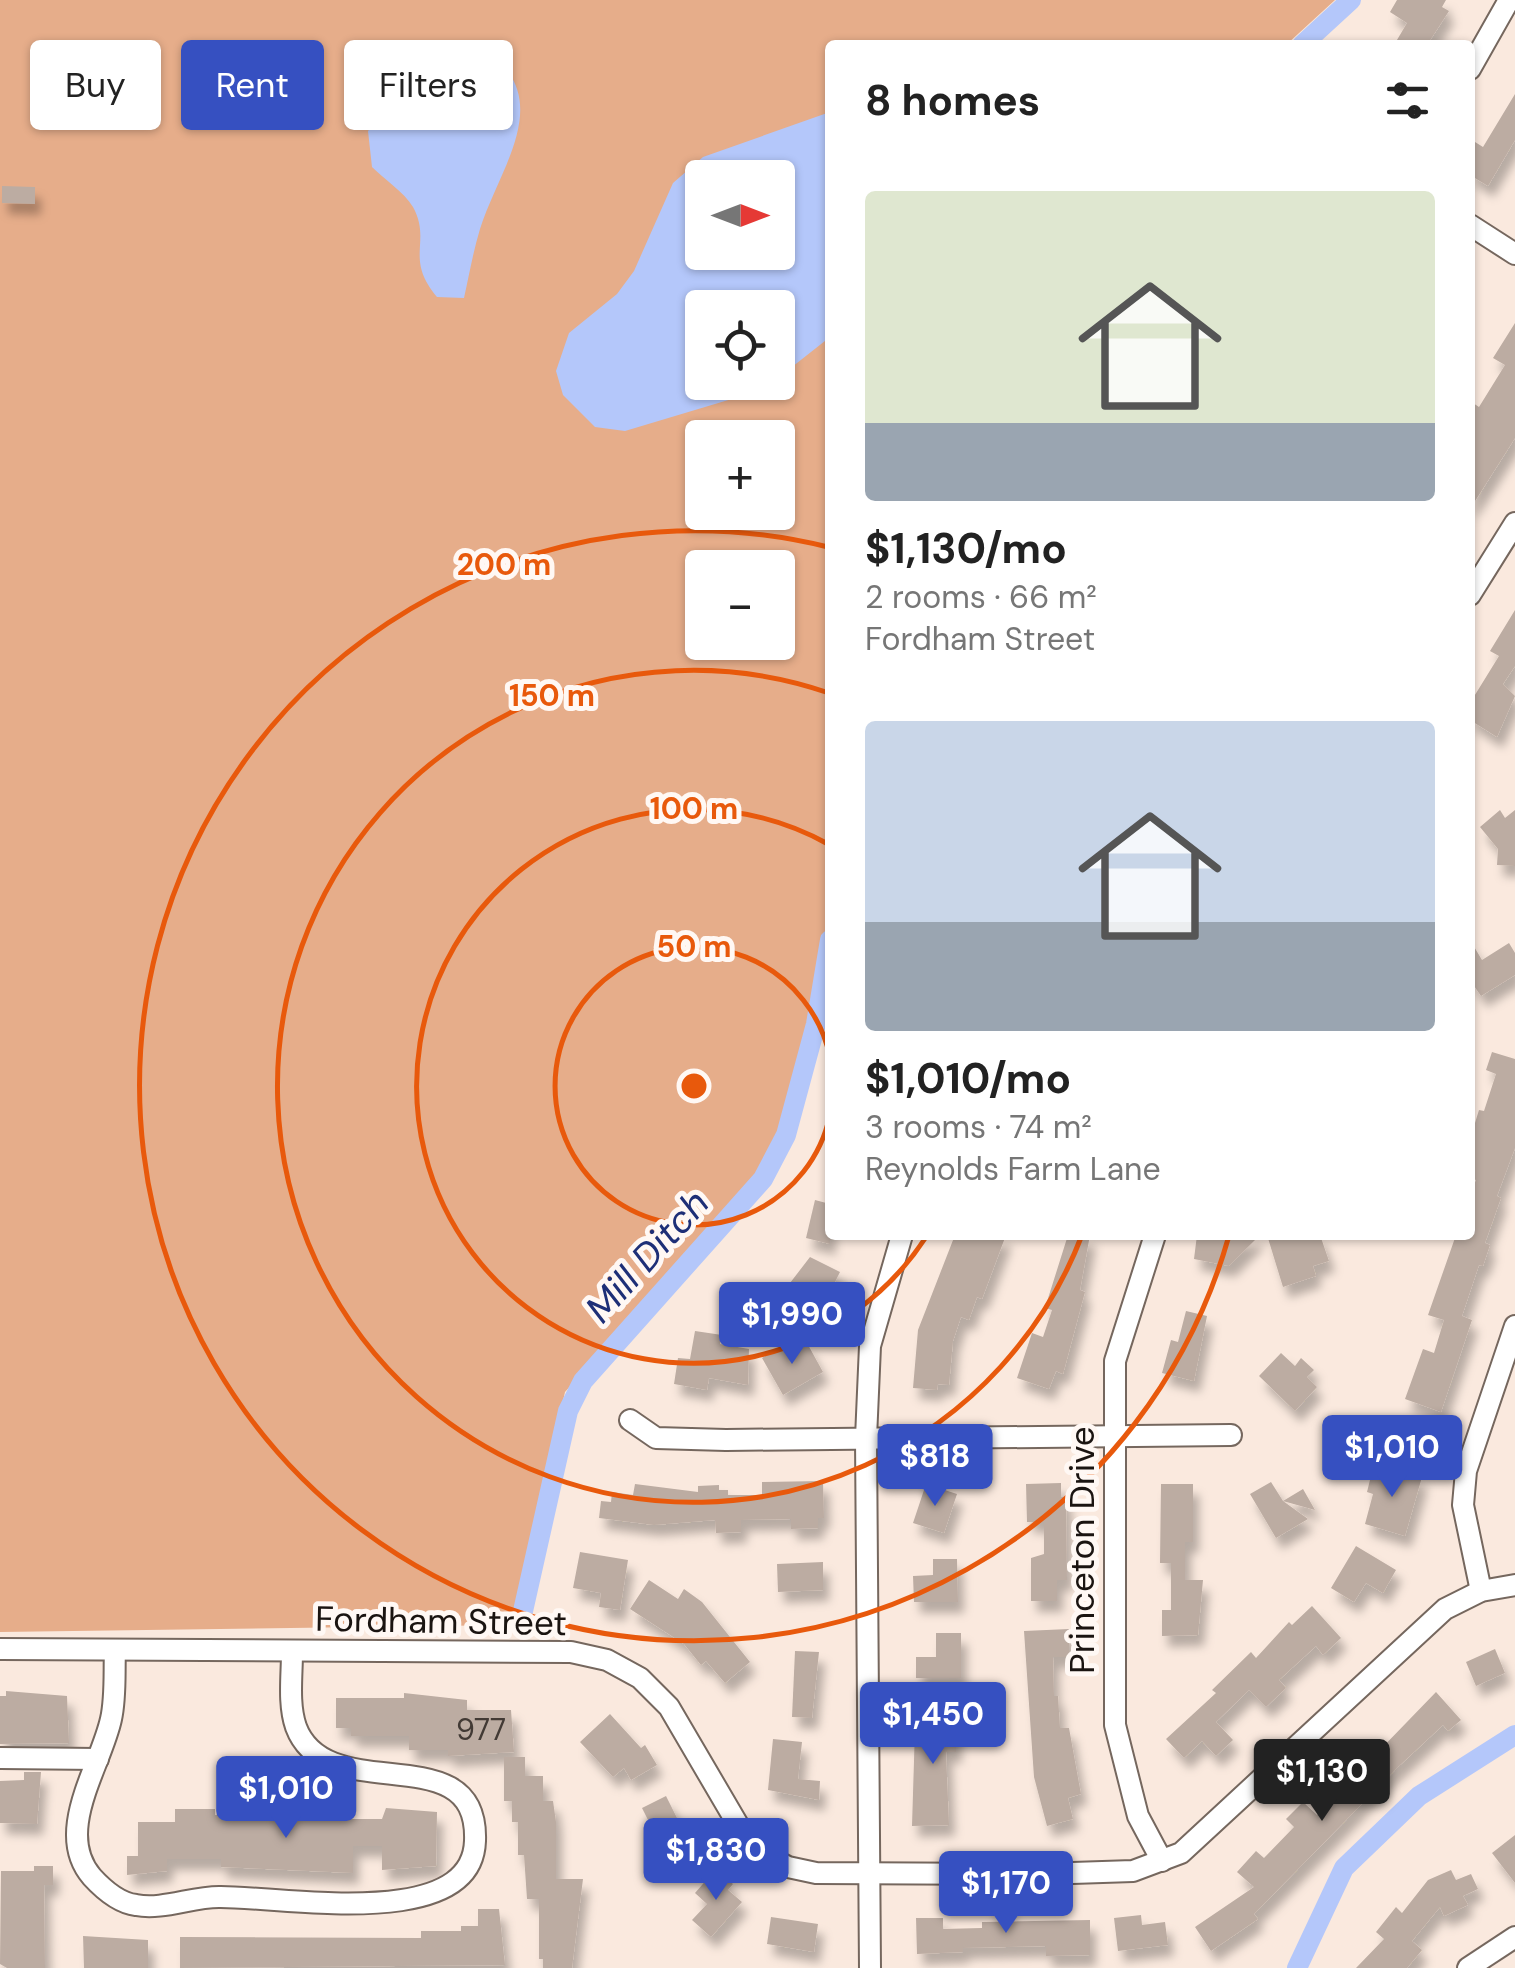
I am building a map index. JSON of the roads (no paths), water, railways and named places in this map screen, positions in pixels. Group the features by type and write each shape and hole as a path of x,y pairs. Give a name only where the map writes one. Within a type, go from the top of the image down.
{"street":[{"path":"1475,61 1510,0"},
{"path":"1475,229 1515,254"},
{"path":"1475,587 1515,523"},
{"path":"870,1968 866,1438 870,1346 901,1240"},
{"name":"Princeton Drive","path":"1154,1240 1115,1360 1115,1725 1138,1816 1162,1861"},
{"path":"1480,1591 1463,1505 1466,1471 1515,1326"},
{"path":"630,1420 656,1438 1113,1438 1231,1434"},
{"name":"Fordham Street","path":"0,1648 571,1652 607,1660 640,1678 669,1707 716,1794 763,1854 788,1867 816,1873 867,1874 1133,1871 1181,1853 1446,1609 1480,1591 1515,1585"},
{"path":"115,1650 112,1718 79,1814 81,1858 112,1895 132,1905 215,1897 410,1902 441,1892 471,1863 474,1828 460,1796 422,1775 368,1773 322,1758 296,1728 292,1652"},
{"path":"0,1758 98,1759"},
{"path":"1468,1968 1515,1936"}],"water":[{"path":"513,82 517,88 517,133 480,229 464,298 437,297 427,283 420,261 418,219 404,196 372,167 368,131 513,130"},
{"path":"825,114 825,341 795,365 795,290 685,290 685,400 728,400 625,431 595,427 563,395 556,371 569,333 617,294 634,271 673,183 685,173 685,270 795,270 795,160 700,160"}],"waterway":[{"name":"Mill Ditch","path":"1307,40 1351,0"},
{"name":"Mill Ditch","path":"521,1620 568,1411 583,1381 763,1179 786,1135 816,1024 825,970"},
{"path":"1297,1968 1344,1868 1419,1796 1515,1735"}]}
